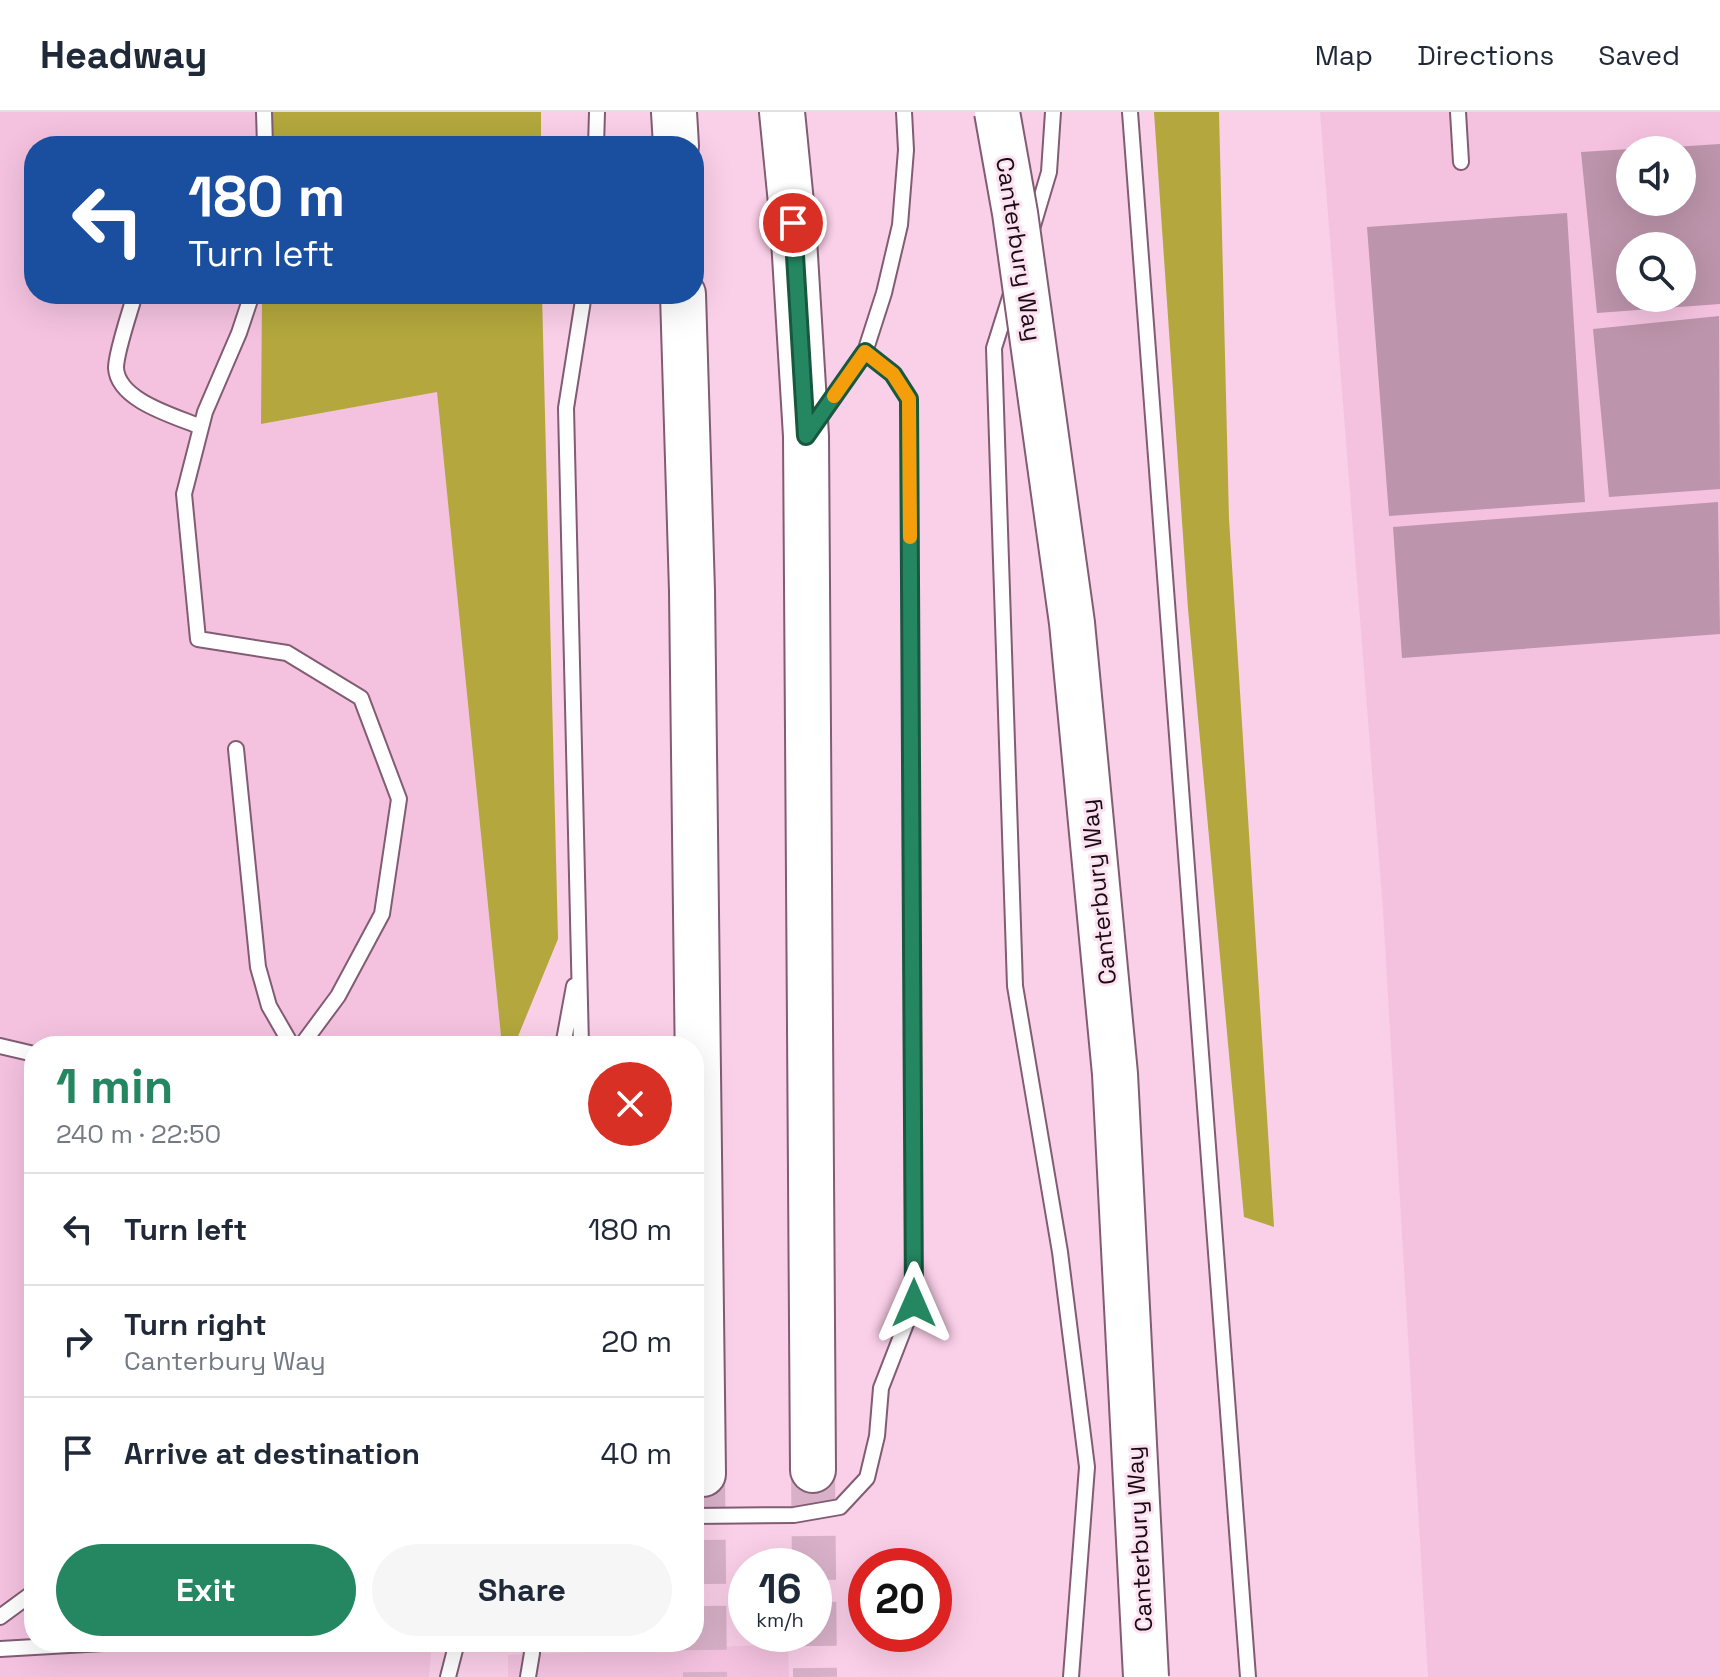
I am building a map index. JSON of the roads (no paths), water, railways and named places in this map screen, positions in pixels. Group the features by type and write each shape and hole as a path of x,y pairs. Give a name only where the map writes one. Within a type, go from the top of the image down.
{"highway":[{"path":"674,112 675,136"},
{"path":"782,112 793,223 806,436 813,1470"},
{"name":"Canterbury Way","path":"997,112 1015,213 1072,623 1114,1059 1146,1677"},
{"path":"683,304 692,576 695,1036"}],"lane":[{"path":"264,112 265,136"},
{"path":"596,136 597,112"},
{"path":"806,436 865,352 884,293 900,225 906,150 904,112"},
{"path":"1053,112 1049,172 994,348 1015,986 1060,1252 1087,1467 1071,1677"},
{"path":"1130,112 1248,1677"},
{"path":"1458,112 1461,162"},
{"path":"132,304 116,367 122,387 143,402 201,427"},
{"path":"249,304 205,412 184,494 198,639 287,653 361,698 399,799 382,914 338,996 308,1036"},
{"path":"581,1036 566,408 582,304"},
{"path":"704,1496 794,1515 840,1507 867,1478 877,1436 881,1388 914,1303 909,399 893,374 865,352"},
{"path":"236,749 258,967 269,1006 286,1036"},
{"path":"565,1036 580,954"},
{"path":"0,1046 24,1052"},
{"path":"0,1617 24,1599"},
{"path":"0,1649 24,1648"},
{"path":"448,1677 454,1652"},
{"path":"528,1677 532,1652"}],"tunnel":[{"path":"813,1470 815,1677"},
{"path":"704,1576 705,1677"}]}
